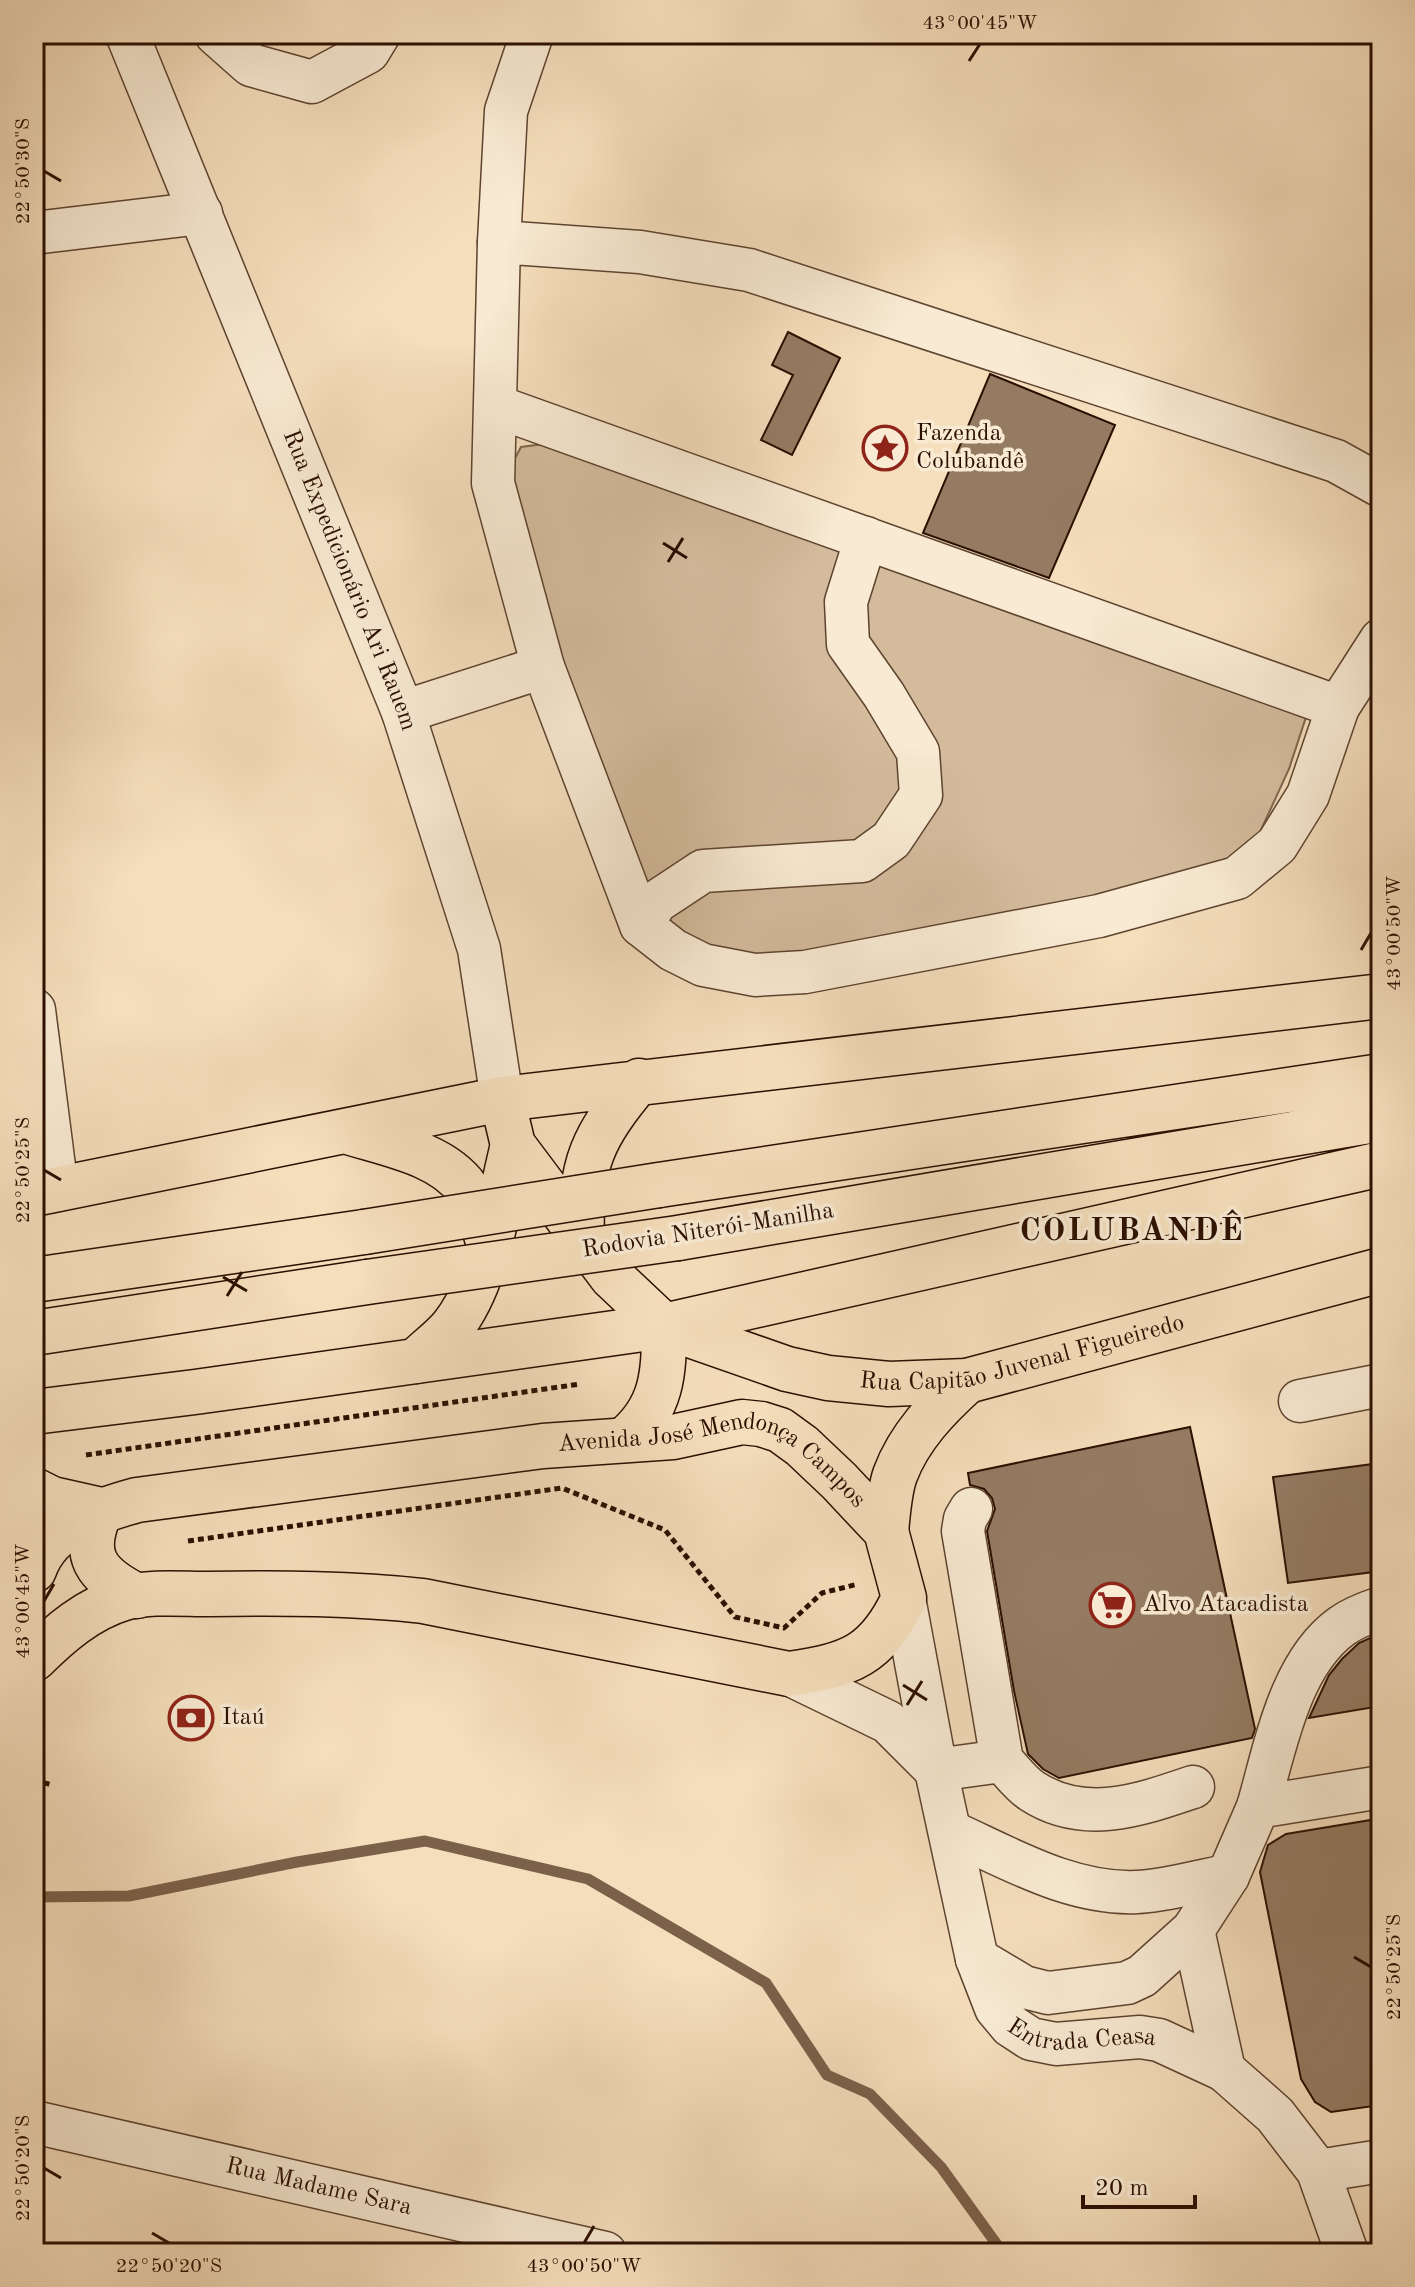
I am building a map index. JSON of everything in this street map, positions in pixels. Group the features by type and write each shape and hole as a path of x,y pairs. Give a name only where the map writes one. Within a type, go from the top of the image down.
{"main road":[{"path":"46,1192 502,1099 1381,996"},
{"path":"34,1280 1381,1076"},
{"path":"582,1237 584,1174 592,1150 618,1107 639,1081"},
{"name":"Rua Expedicionário Ari Rauem","path":"502,1099 513,1145 612,1277 664,1326"},
{"name":"Rodovia Niterói-Manilha","path":"34,1333 678,1238 1381,1119"},
{"path":"343,1130 431,1160 450,1171 466,1187 488,1241"},
{"name":"Rua Expedicionário Ari Rauem","path":"416,1361 452,1327 474,1288 513,1145"},
{"path":"34,1412 664,1326 1381,1164"},
{"name":"Rua Capitão Juvenal Figueiredo","path":"664,1326 787,1369 828,1378 889,1384 967,1381 1381,1270"},
{"path":"624,1440 641,1425 657,1397 664,1365 664,1326"},
{"path":"886,1531 894,1476 922,1427 938,1407 967,1381"},
{"name":"Avenida José Mendonça Campos","path":"35,1565 45,1547 60,1533 101,1510 137,1500 543,1446 673,1437 742,1422 780,1430 802,1446 886,1531 887,1589"},
{"path":"34,1490 52,1499 101,1510 91,1532 94,1560 103,1575 137,1596"},
{"path":"35,1565 98,1589 137,1596"},
{"path":"34,1659 84,1616 125,1598 363,1594 423,1601 789,1674 843,1663 877,1641 895,1617 887,1589"}],"street":[{"name":"Rua Expedicionário Ari Rauem","path":"127,34 403,712 479,949 502,1099"},
{"path":"216,34 251,65 312,82 368,52 379,34"},
{"path":"532,34 506,111 499,242 493,483 543,667 641,925 673,950 703,965 755,975 805,972 1099,916 1237,878 1277,845 1308,795 1338,707 1381,640"},
{"path":"34,233 201,213"},
{"path":"499,242 640,252 749,270 1336,461 1381,486"},
{"path":"495,406 1338,707"},
{"path":"641,925 656,902 703,871 862,861 891,840 921,795 918,752 884,695 848,644 846,602 866,538"},
{"path":"403,712 543,667"},
{"path":"34,1010 46,1192"},
{"path":"1300,1401 1381,1385"},
{"path":"971,1509 963,1531 1002,1761 1031,1791 1062,1806 1103,1811 1138,1805 1193,1787"},
{"name":"Entrada Ceasa","path":"887,1589 936,1770 977,1959 996,2008 1011,2026 1031,2039 1056,2044 1140,2037 1159,2040 1224,2070 1275,2115 1318,2171 1347,2253"},
{"name":"Entrada Ceasa","path":"977,1959 1024,1987 1048,1993 1127,1983 1142,1976 1193,1930 1228,1876 1258,1807 1286,1707 1312,1657 1342,1626 1381,1608"},
{"path":"789,1674 888,1722 936,1770 1002,1761"},
{"path":"1258,1807 1381,1787"},
{"path":"951,1832 1049,1875 1086,1887 1137,1892 1228,1876"},
{"path":"1193,1930 1224,2070"},
{"name":"Rua Madame Sara","path":"34,2122 605,2253"},
{"path":"1318,2171 1381,2161"}],"path":[{"path":"86,1455 580,1384"},
{"path":"474,1399 475,1407"},
{"path":"169,1443 173,1458"},
{"path":"191,1556 188,1541 562,1488 665,1530 735,1617 784,1628 822,1593 887,1589"},
{"path":"34,1780 52,1785"}],"shaded area":[{"path":"559,442 1306,717 1289,769 1249,856 1205,878 785,962 679,943 640,897 503,481 521,447"}],"building":[{"path":"788,332 840,358 792,455 761,440 793,375 772,365"},
{"path":"990,374 1115,425 1049,578 923,533"},
{"name":"Alvo Atacadista","path":"1190,1427 1255,1729 1252,1738 1059,1778 1043,1769 1028,1754 987,1531 995,1509 992,1498 984,1489 970,1485 968,1473"},
{"path":"1381,1463 1381,1571 1288,1583 1273,1477"},
{"path":"1381,1633 1381,1706 1309,1718 1329,1675 1342,1659 1359,1643"},
{"path":"1371,1820 1381,1860 1381,2105 1331,2112 1315,2102 1301,2079 1260,1872 1268,1845 1286,1834"}],"waterway":[{"path":"34,1897 129,1896 297,1862 425,1841 588,1879 766,1983 827,2075 870,2094 941,2167 1003,2253"}],"place":[{"name":"Fazenda Colubandê","path":"885,448"},
{"name":"Alvo Atacadista","path":"1112,1605"},
{"name":"Itaú","path":"191,1718"}],"district":[{"name":"COLUBANDÊ","path":"1132,1232"}]}
